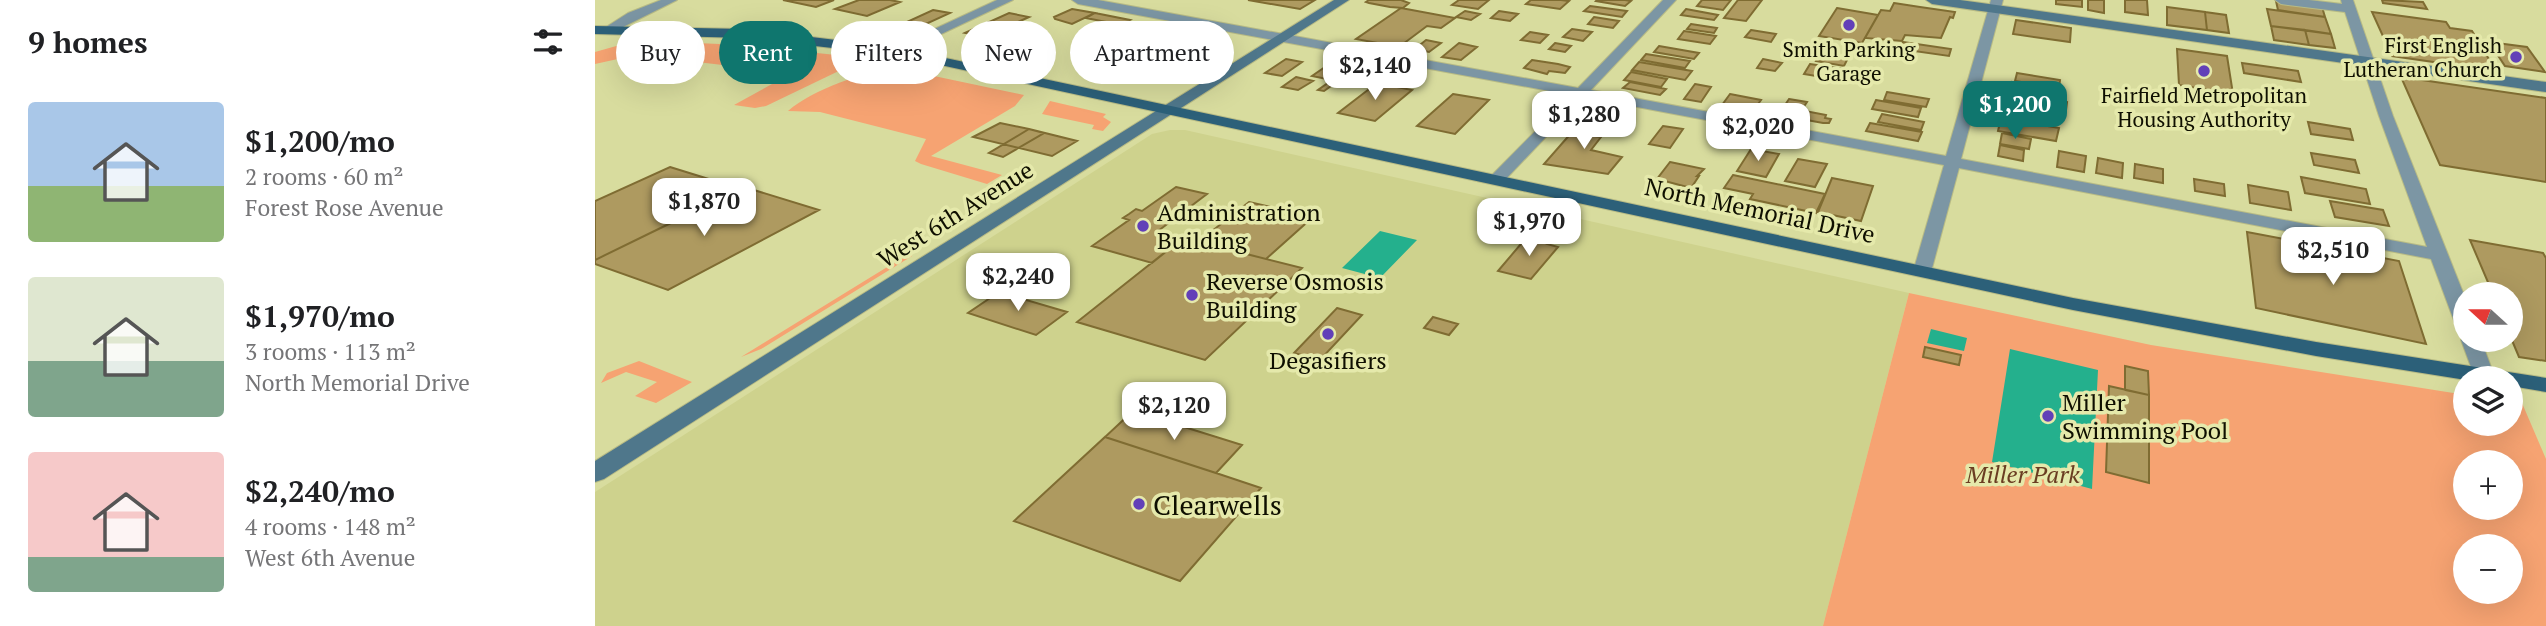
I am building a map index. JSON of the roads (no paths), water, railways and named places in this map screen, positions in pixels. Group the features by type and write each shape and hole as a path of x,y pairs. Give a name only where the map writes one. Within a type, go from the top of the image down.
{"main road":[{"name":"North Memorial Drive","path":"602,29 763,34 831,40"},
{"name":"North Memorial Drive","path":"947,62 1922,272 2192,327 2453,370"},
{"path":"2523,381 2546,385"}],"street":[{"path":"602,29 671,0"},
{"path":"947,27 1007,0"},
{"path":"1078,0 2440,255"},
{"name":"West 6th Avenue","path":"595,473 1343,0"},
{"path":"1497,179 1670,0"},
{"path":"1932,0 1996,4 2546,87"},
{"path":"2281,0 2349,5 2367,61 2453,290"},
{"path":"1922,272 1996,4"}],"place":[{"name":"Smith Parking Garage","path":"1849,25"},
{"name":"First English Lutheran Church","path":"2516,57"},
{"name":"Fairfield Metropolitan Housing Authority","path":"2204,71"},
{"name":"Administration Building","path":"1143,226"},
{"name":"Reverse Osmosis Building","path":"1192,295"},
{"name":"Degasifiers","path":"1328,334"},
{"name":"Miller Swimming Pool","path":"2048,416"},
{"name":"Clearwells","path":"1139,504"}],"park label":[{"name":"Miller Park","path":"2023,474"}]}
